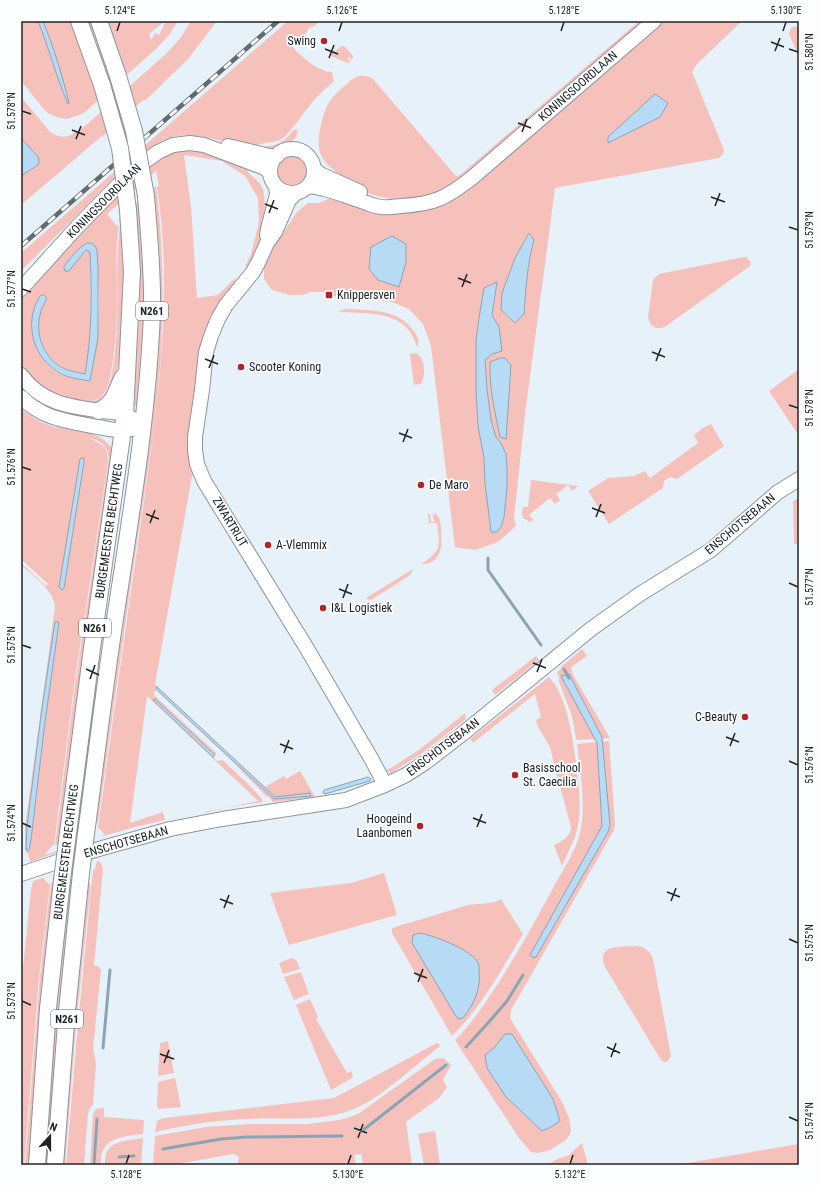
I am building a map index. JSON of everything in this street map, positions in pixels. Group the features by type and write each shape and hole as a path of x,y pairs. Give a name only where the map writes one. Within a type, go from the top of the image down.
{"main road":[{"name":"BURGEMEESTER BECHTWEG","path":"36,1165 48,1008 62,880 92,648 124,431 132,272 128,210 120,148 102,85 79,21"},
{"name":"BURGEMEESTER BECHTWEG","path":"55,1165 81,873 143,427 152,310 146,196 134,132 118,76 99,21"},
{"path":"99,411 109,405 128,369"}],"street":[{"name":"KONINGSOORDLAAN","path":"309,186 331,191 370,204 390,208 412,206 441,199 458,189 473,177 654,21"},
{"name":"KONINGSOORDLAAN","path":"21,274 132,165 154,147 173,139 190,138 218,143 270,156 277,156"},
{"name":"KONINGSOORDLAAN","path":"21,289 78,226 134,170 158,152 173,145 190,143 204,145 264,168 270,173"},
{"path":"286,150 297,150 303,152 308,156 314,169 312,181 309,186 296,193 281,191 273,182 270,173 270,166 273,160 286,150"},
{"name":"KONINGSOORDLAAN","path":"314,169 320,174 342,185 399,206"},
{"name":"ZWARTRIJT","path":"267,243 268,229 277,194 276,186"},
{"name":"ZWARTRIJT","path":"296,193 288,200 275,232 267,243 253,272 226,306 218,319 211,336 206,352 195,437 197,464 204,481 306,647 386,785"},
{"path":"21,376 40,394 55,402 75,408 125,414 143,427"},
{"path":"21,397 31,407 51,417 73,423 124,431 143,427"},
{"name":"ENSCHOTSEBAAN","path":"21,874 81,854 170,829 222,819 346,800 386,785 406,775 426,762 591,629 646,590 711,550 778,492 799,479"}],"shaded area":[{"path":"21,21 38,21 63,93 69,103 51,42 43,21 165,21 149,34 151,40 155,33 159,35 166,21 178,21 169,35 156,49 85,112 67,119 49,114 21,81"},
{"path":"191,21 217,21 188,59 146,100 142,101 104,135 105,142 103,135 21,205 21,176 36,166 39,162 38,157 21,138 21,97 50,132 55,135 65,137 69,136 86,125 168,52 181,37"},
{"path":"288,21 320,21 307,30 308,31 292,46 305,59 321,69 332,72 334,81 314,100 283,138 275,142 262,143 253,150 224,141 204,137 185,135 175,136 164,140 138,156 21,271 21,253"},
{"path":"639,21 645,21 473,171 435,195 397,200 373,195 337,180 336,172 326,163 320,153 320,131 327,105 334,95 355,77 364,76 373,79 455,175 460,175"},
{"path":"663,21 742,21 697,64 692,72 724,150 723,154 719,158 555,188 525,414 514,518 516,526 498,542 475,550 455,547 431,346 423,324 409,309 392,302 337,297 324,292 290,295 272,290 264,279 264,264 275,245 297,212 308,203 319,203 335,196 396,212 418,212 446,203 471,186","holes":["655,94 668,103 660,117 608,143","534,241 528,268 524,314 515,323 501,310 502,293 515,258","497,282 492,315 499,327 492,354 485,360 491,420 496,437 501,443 506,454 507,488 504,517 497,532 491,532 485,483 484,458 478,426 476,389","500,358 505,358 506,439 500,437 494,409 491,391 490,362"]},
{"path":"795,26 799,28 799,57 789,34 791,28"},
{"path":"342,46 345,47 353,56 352,61 349,57 348,59 351,62 348,63 331,56 331,54"},
{"path":"294,130 298,130 296,137 291,142 276,150 260,147 271,146 279,143"},
{"path":"194,147 246,168 262,187 265,205 263,230 256,254 251,262 245,267 251,254 259,222 258,198 245,176 222,161 184,155 191,207 197,298 218,295 236,277 233,287 219,305 197,476 192,476 155,684 265,787 284,776 286,779 300,771 315,797 273,802 231,760 155,689 154,695 216,753 214,758 217,761 223,760 251,787 263,802 224,808 205,813 204,812 258,801 147,696 130,823 163,812 165,820 100,837 105,835 100,829 98,829 151,454 161,365 164,276 162,232 157,187 159,185 156,171 107,214 117,226 119,225 117,250 115,339 109,383 105,392 96,400 103,396 107,391 110,382 113,367 117,332 118,243 120,225 119,219 123,215 124,294 122,347 113,390 97,405 50,396 21,368 21,295 115,193 165,152","holes":["89,243 97,249 99,300 98,338 90,381 63,375 51,368 46,363 38,351 33,338 32,317 36,304 47,298 41,311 39,323 40,338 43,346 57,364 66,369 85,374 91,333 89,251 86,250 69,271 65,271 64,266 81,247","158,687 275,797 311,795 274,799 156,689","155,699 215,755 213,757 153,700"]},
{"path":"292,156 298,157 305,163 308,172 307,178 301,185 292,188 286,187 279,181 276,172 277,166 283,159"},
{"path":"156,186 163,291 161,353 157,402 98,823 94,822 147,439 151,191"},
{"path":"140,200 146,291 139,400 137,406 132,405 139,310 139,270 134,205"},
{"path":"744,257 751,262 750,266 666,326 657,328 651,324 648,318 653,280 659,274"},
{"path":"346,309 383,312 399,318 407,323 416,334 418,338 417,347 412,335 405,326 395,320 385,316 373,314 337,312"},
{"path":"417,353 422,359 424,372 421,384 414,385 410,354"},
{"path":"799,369 799,436 769,391"},
{"path":"21,409 35,419 51,426 93,434 101,438 113,450 61,840 55,845 75,686 109,459 107,451 103,445 97,440 89,438 103,446 107,452 108,462 74,686 54,845 44,855 89,841 30,862 28,853 26,853 25,846 25,827 55,607 54,601 47,589 21,565 21,563 46,586 48,584 21,559","holes":["80,459 84,459 84,462 64,588 60,589","55,623 59,623 45,722 33,827 26,850 27,826 42,708"]},
{"path":"711,424 724,446 677,479 670,477 664,481 663,488 609,524 588,491 608,478 634,476 645,471 650,478 698,443 694,435"},
{"path":"531,480 578,486 572,491 568,485 556,494 560,500 555,504 550,498 529,515 534,520 530,522 523,518 522,512 523,507 528,507"},
{"path":"799,498 799,544 794,544 793,501"},
{"path":"428,514 430,514 431,522 434,522 433,514 436,514 439,518 441,525 441,549 439,554 432,562 421,564 433,555 439,543 437,523 429,523"},
{"path":"413,569 411,574 407,577 371,600 366,598"},
{"path":"582,649 587,656 571,667 573,675 610,738 576,739 572,716 559,682 557,672"},
{"path":"536,656 539,660 495,695 492,690"},
{"path":"549,677 556,686 564,704 576,762 555,767 550,747 538,727 536,720 541,717 535,694 473,743 470,739"},
{"path":"91,688 99,689 80,837 72,839"},
{"path":"465,713 466,719 421,754 391,773 385,770 391,768 419,750"},
{"path":"609,741 615,824 614,830 511,1010 510,1018 562,1102 569,1118 571,1130 566,1140 550,1150 538,1153 531,1152 519,1138 455,1040 475,1017 505,972 576,845 581,829 583,808 577,744"},
{"path":"576,765 580,801 579,819 575,837 562,866 554,845 568,836 571,827 556,771"},
{"path":"97,861 101,863 103,869 94,965 99,967 101,970 93,1048 96,1064 93,1105 88,1113 84,1165 66,1165 93,870 95,869"},
{"path":"384,873 397,915 289,945 270,893 351,883"},
{"path":"76,875 49,1165 42,1165 68,877"},
{"path":"43,878 50,885 39,977 24,1165 21,1165 21,987 31,890 33,881"},
{"path":"54,882 30,1165 25,1165 40,977 51,883"},
{"path":"86,883 91,884 76,1024 65,1165 63,1165 65,1110"},
{"path":"501,899 523,934 482,1000 452,1036 392,933 392,928 468,905 489,903"},
{"path":"638,946 647,950 653,959 671,1056 667,1062 661,1060 605,967 603,959 607,950 612,948"},
{"path":"292,958 297,961 300,969 283,974 279,963"},
{"path":"301,972 309,994 294,1000 284,977"},
{"path":"310,999 318,1017 316,1019 347,1073 351,1071 353,1075 352,1078 331,1090 296,1005"},
{"path":"168,1041 174,1073 158,1076 160,1043"},
{"path":"437,1043 441,1045 379,1095 350,1110 322,1117 248,1119 213,1122 155,1132 157,1121 165,1118 334,1098"},
{"path":"443,1058 451,1065 443,1080 447,1087 439,1098 406,1122 412,1165 363,1165 361,1154 354,1155 356,1165 237,1165 239,1157 234,1154 171,1165 153,1165 155,1136 206,1127 250,1124 307,1124 340,1120 358,1114 435,1059"},
{"path":"175,1078 181,1107 158,1109 158,1082"},
{"path":"104,1108 104,1117 144,1120 143,1134 125,1136 113,1140 105,1147 100,1165 90,1165 93,1114 96,1109"},
{"path":"435,1131 440,1165 424,1165 418,1134"},
{"path":"143,1138 141,1165 105,1165 106,1153 115,1144"},
{"path":"582,1143 588,1165 548,1165 555,1160 569,1155"},
{"path":"799,1144 799,1165 677,1165 687,1163"}],"water":[{"path":"38,21 43,21 51,41 64,82 68,104 46,42"},
{"path":"655,94 668,103 660,117 608,143 608,137"},
{"path":"21,138 39,160 38,165 21,176"},
{"path":"529,233 534,240 528,267 524,314 515,323 501,310 502,293 515,258"},
{"path":"392,236 406,244 406,262 399,287 378,280 369,269 371,247"},
{"path":"87,243 91,243 96,247 98,265 98,338 90,381 63,375 47,363 40,355 36,345 32,325 36,304 41,295 44,295 47,298 40,313 39,323 42,345 55,363 61,367 85,374 91,314 91,268 89,251 86,250 69,271 65,271 64,266 77,250"},
{"path":"497,282 492,315 499,327 502,351 492,354 485,360 491,420 496,437 501,443 506,454 507,488 504,517 501,527 497,532 491,532 485,483 484,458 478,426 476,341 484,288"},
{"path":"500,358 505,358 511,365 506,439 500,437 490,381 490,362"},
{"path":"81,458 84,458 84,462 64,588 62,590 59,587"},
{"path":"55,622 59,622 31,840 29,850 26,850 27,826 42,708"},
{"path":"569,674 602,737 610,825 608,832 536,957 534,958 530,955 602,826 597,743 561,676"},
{"path":"157,687 275,797 310,793 311,796 274,799 156,689"},
{"path":"155,699 215,755 213,757 153,700"},
{"path":"368,777 371,779 370,781 325,794 323,793 324,790"},
{"path":"420,933 443,940 467,952 478,962 478,989 471,1007 463,1018 458,1019 412,943 413,935"},
{"path":"505,1034 512,1034 553,1099 560,1121 542,1131 506,1097 487,1068 485,1055 494,1048"}],"waterway":[{"path":"488,558 488,570 541,645"},
{"path":"564,669 569,678"},
{"path":"103,1048 110,970"},
{"path":"466,1047 507,1001 523,975"},
{"path":"362,1131 446,1065"},
{"path":"94,1165 97,1119"},
{"path":"163,1149 221,1139 247,1137 342,1136"},
{"path":"119,1157 134,1156"}],"railway":[{"path":"21,246 278,21"}],"place":[{"name":"Swing","path":"324,41"},
{"name":"Knippersven","path":"329,295"},
{"name":"Scooter Koning","path":"241,367"},
{"name":"De Maro","path":"421,485"},
{"name":"A-Vlemmix","path":"268,545"},
{"name":"I&L Logistiek","path":"323,608"},
{"name":"C-Beauty","path":"745,717"},
{"name":"Basisschool St. Caecilia","path":"515,775"},
{"name":"Hoogeind Laanbomen","path":"420,826"}]}
